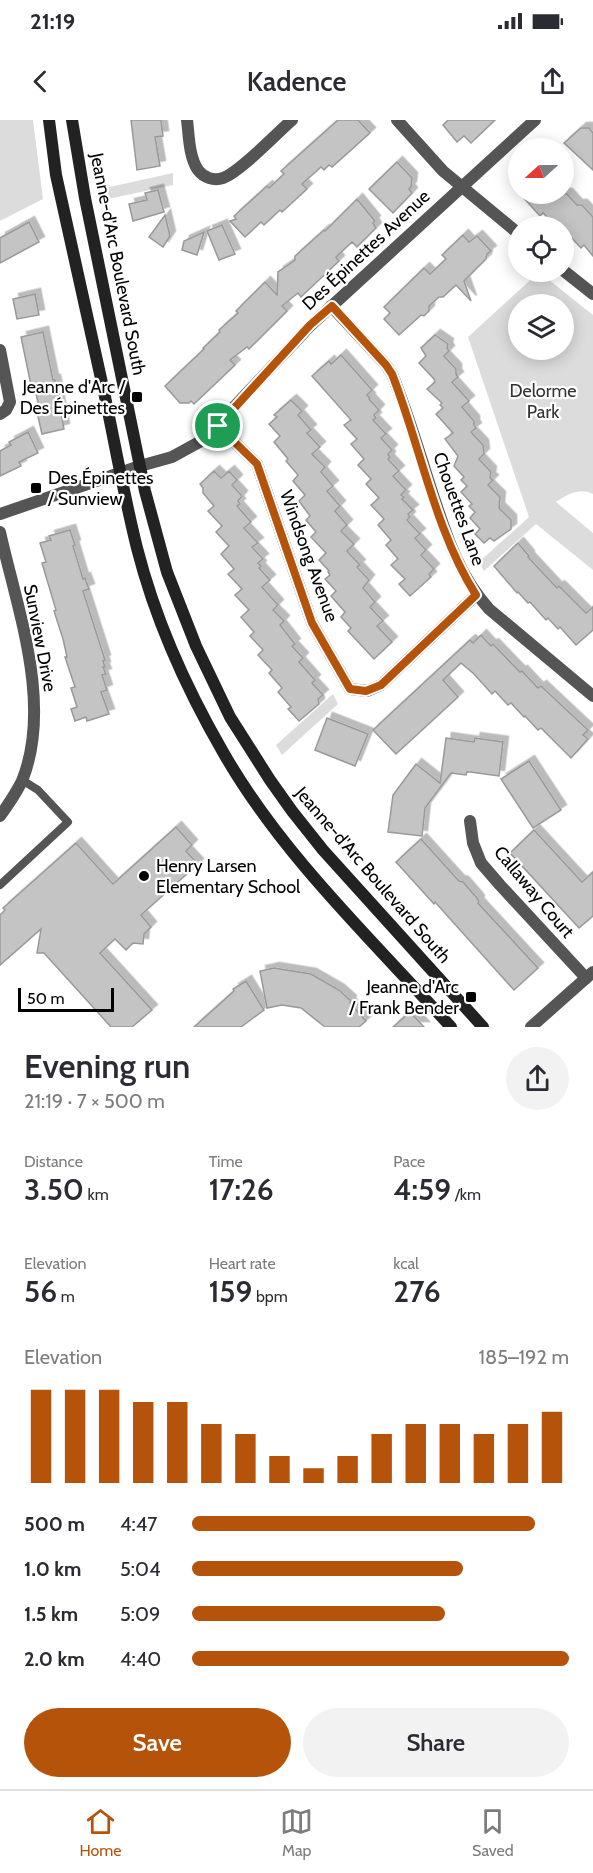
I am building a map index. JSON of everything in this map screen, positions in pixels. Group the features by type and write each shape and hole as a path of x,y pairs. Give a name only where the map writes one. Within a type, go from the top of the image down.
{"main road":[{"path":"49,120 56,175 137,550 156,609 185,680 224,754 281,837 451,1027"},
{"name":"Jeanne-d'Arc Boulevard South","path":"72,120 85,198 152,521 177,601 211,679 250,750 287,804 323,850 483,1027"}],"street":[{"path":"187,120 195,165 203,176 216,180 226,177 240,167 292,120"},
{"path":"397,120 443,171 508,225"},
{"name":"Des Épinettes Avenue","path":"0,514 185,451 202,440 218,426 310,325 535,120"},
{"path":"574,279 593,294"},
{"name":"Chouettes Lane","path":"332,306 392,374 450,545 465,578 476,595 489,609 593,696"},
{"path":"0,350 10,402 6,410 0,414"},
{"name":"Windsong Avenue","path":"218,426 257,464 312,623 350,689 366,691 381,685 476,595"},
{"name":"Sunview Drive","path":"0,532 33,682 34,724 22,780 0,816"},
{"name":"Callaway Court","path":"470,821 473,843 481,863 590,975"},
{"path":"531,1027 590,975"}],"lane":[{"path":"0,885 68,822 38,790 22,780"}],"green space":[{"path":"0,120 33,120 43,199 0,221"},
{"path":"173,173 173,185 108,199 105,188"},
{"name":"Delorme Park","path":"528,282 552,282 567,294 515,294"},
{"name":"Delorme Park","path":"508,300 508,360 574,360 574,300 593,315 593,494 578,491 556,502 593,533 593,570 536,524 484,571 479,562 529,517 468,337"},
{"path":"333,694 338,704 282,755 276,745"}],"building":[{"path":"131,120 161,120 163,136 155,137 160,166 137,170"},
{"path":"338,120 358,120 370,133 332,167 329,165 324,170 321,167 302,184 307,189 282,212 280,210 264,225 261,222 245,237 230,221 236,219 234,216 267,186 269,188 284,174 281,171"},
{"path":"448,120 495,120 471,143 464,136 457,142 443,125"},
{"path":"581,128 589,128 593,133 593,170 574,152 574,138 570,138"},
{"path":"397,162 412,178 409,189 412,193 393,213 369,189"},
{"path":"158,190 164,212 133,221 129,204 147,200 145,193"},
{"path":"357,199 375,221 373,223 376,228 357,247 352,242 336,257 339,261 301,297 298,293 282,306 287,311 249,349 247,347 230,360 235,365 194,404 191,401 180,403 165,386 204,349 220,332 219,330 238,313 236,311 265,282 277,295 278,272 295,260 295,256 325,231"},
{"path":"574,202 577,205 582,205 593,217 593,256 584,245 581,248 574,241 574,216 546,216 543,213 540,216 529,204 574,204"},
{"path":"165,215 170,236 163,247 149,237"},
{"path":"29,222 39,242 0,263 0,238"},
{"path":"222,225 235,254 219,260 207,231"},
{"path":"204,232 197,255 182,250 184,241"},
{"path":"463,235 469,242 477,236 491,251 464,281 471,301 456,285 429,306 429,311 424,316 421,315 399,335 384,319 390,313 384,307 424,268 430,274 446,259 442,255"},
{"path":"35,294 39,315 17,319 13,299"},
{"path":"43,332 64,429 42,434 34,384 31,385 21,337"},
{"path":"435,335 448,344 449,351 444,356 456,369 458,377 452,382 469,401 462,407 474,421 476,428 471,432 483,445 484,454 479,459 491,472 490,478 493,480 488,485 500,497 499,508 511,520 511,529 494,541 490,538 484,543 475,534 480,529 470,518 475,512 469,506 472,504 461,492 467,486 461,480 464,477 454,466 458,456 445,439 453,433 436,414 443,408 440,405 442,403 427,389 435,382 434,379 419,363 426,356 421,348"},
{"path":"341,355 372,390 367,395 379,410 373,420 386,434 381,438 392,450 388,454 390,457 388,459 399,471 393,476 406,490 401,495 404,497 402,499 413,510 408,514 410,517 407,520 420,534 415,538 426,550 421,555 434,569 429,574 431,577 410,596 399,584 405,579 391,565 398,559 386,545 391,540 378,525 384,519 371,505 379,498 366,484 371,479 358,465 364,459 351,444 357,439 344,425 351,420 312,376 329,361 331,364"},
{"path":"291,400 302,411 298,415 311,430 307,433 320,447 312,454 325,467 321,472 333,486 327,491 340,506 335,511 347,525 341,531 354,544 347,551 360,565 357,567 369,580 363,588 375,602 370,607 383,621 377,626 392,642 374,659 348,631 351,628 341,617 345,612 331,596 336,591 325,579 330,575 329,571 319,560 326,553 311,537 316,532 306,520 310,516 299,501 305,495 293,481 298,475 274,442 280,436 269,424 277,417 274,415"},
{"path":"28,432 38,453 19,462 21,466 0,476 0,451 11,445 9,442"},
{"path":"214,471 221,478 229,471 237,480 232,485 242,496 237,506 251,522 244,528 258,543 252,547 263,559 258,563 261,566 259,568 270,580 262,587 278,605 273,610 284,621 280,625 295,644 292,646 303,658 299,662 315,680 312,683 323,695 318,699 319,704 299,721 288,709 291,707 278,692 282,688 269,673 272,670 258,655 263,650 250,636 254,632 241,617 249,610 235,595 242,589 228,574 234,569 221,554 229,546 216,532 222,526 208,511 214,506 203,493 200,484"},
{"path":"70,530 83,579 85,578 89,589 83,591 105,660 103,661 105,667 103,667 106,674 102,675 107,690 101,692 109,714 87,721 86,717 75,721 71,709 77,707 71,688 75,687 65,657 67,657 63,639 54,611 56,610 42,563 46,562 40,543 51,540 49,536"},
{"path":"518,543 557,588 559,586 586,613 593,607 593,630 576,645 560,627 558,629 548,618 546,620 530,602 528,603 517,593 494,566"},
{"path":"481,635 588,730 583,735 588,739 571,758 541,728 538,730 511,703 508,705 495,691 492,694 461,663 443,680 458,697 396,754 373,730 470,640 473,643"},
{"path":"327,718 368,734 355,766 315,750"},
{"path":"446,738 474,742 475,738 503,742 499,776 470,772 466,775 451,773 425,808 422,836 388,832 393,795 416,764 440,783"},
{"path":"529,761 561,810 533,828 501,779"},
{"path":"176,827 192,845 186,851 198,864 141,915 151,927 144,934 143,944 133,943 126,950 115,939 100,953 152,1010 132,1027 111,1027 44,953 37,953 41,929 0,965 0,915 5,910 3,908 76,843 113,884"},
{"path":"534,830 582,882 593,872 593,916 579,928 510,853"},
{"path":"421,839 459,881 463,882 477,898 478,903 538,968 514,990 396,862"},
{"path":"274,968 311,974 339,990 351,1001 350,1003 366,1021 359,1027 325,1027 301,1008 282,1005 267,1008 260,971"},
{"path":"246,981 264,1010 241,1027 194,1027 234,991 233,989"},
{"path":"410,1012 424,1027 393,1027"}],"place":[{"name":"Jeanne d'Arc / Des Épinettes","path":"137,397"},
{"name":"Des Épinettes / Sunview","path":"36,488"},
{"name":"Henry Larsen Elementary School","path":"144,876"},
{"name":"Jeanne d'Arc / Frank Bender","path":"471,997"}],"route":[{"path":"332,306 392,374 450,545 465,578 476,595 381,685 366,691 350,689 312,623 257,464 218,426 310,325 332,306"}]}
